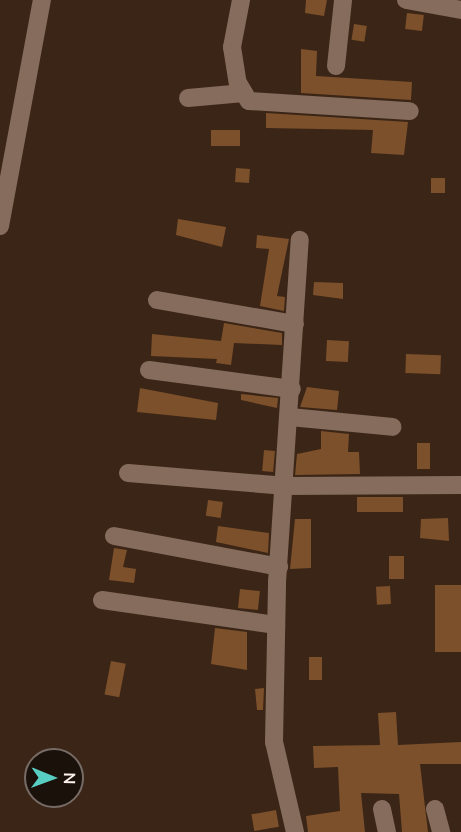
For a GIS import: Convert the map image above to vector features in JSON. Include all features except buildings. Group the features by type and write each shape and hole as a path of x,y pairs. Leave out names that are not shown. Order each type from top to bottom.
{"street":[{"path":"0,226 42,0"},
{"path":"241,0 232,47 244,93 249,101 410,111"},
{"path":"336,66 344,0"},
{"path":"406,0 461,10"},
{"path":"188,98 244,93"},
{"path":"295,832 274,742 279,567 300,240"},
{"path":"157,300 295,324"},
{"path":"149,370 292,389"},
{"path":"290,417 393,426"},
{"path":"128,473 286,486 461,485"},
{"path":"114,536 279,567"},
{"path":"102,600 276,625"},
{"path":"382,809 387,832"},
{"path":"435,809 441,832"}]}
